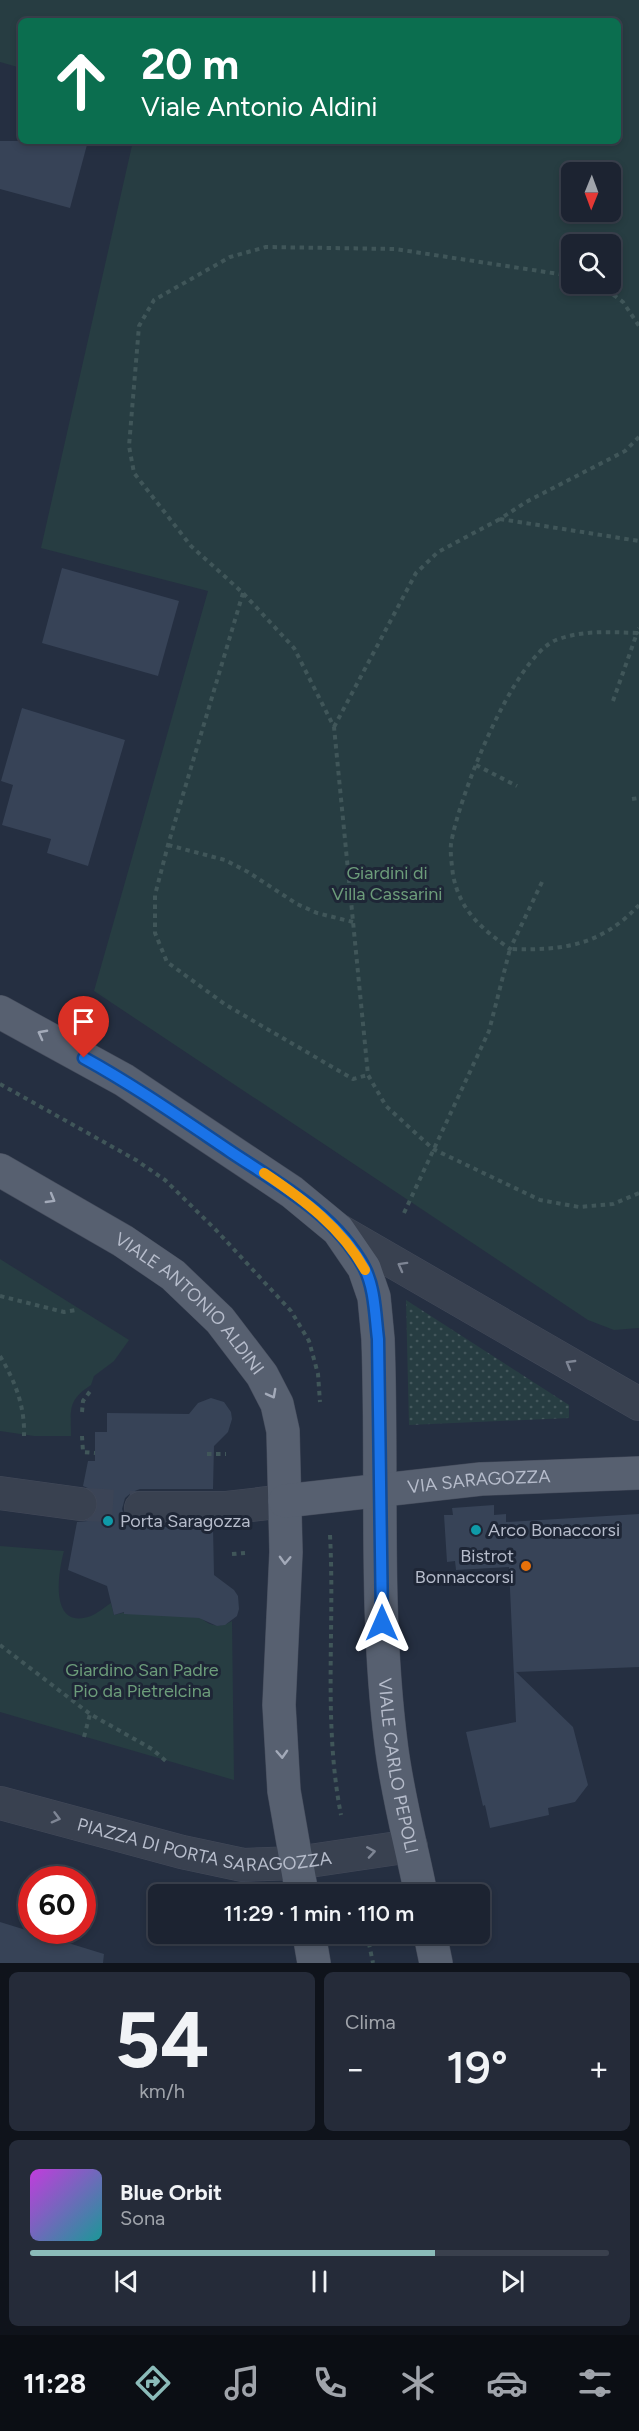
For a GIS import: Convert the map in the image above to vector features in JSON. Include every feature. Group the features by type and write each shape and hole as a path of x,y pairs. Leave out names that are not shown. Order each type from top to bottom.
{"main road":[{"path":"0,1012 124,1080 292,1192 338,1230 364,1268 374,1297 380,1383 381,1490"},
{"name":"VIALE ANTONIO ALDINI","path":"0,1170 123,1241 173,1275 220,1320 262,1375 277,1404 283,1431 285,1501"},
{"name":"VIA SARAGOZZA","path":"285,1501 481,1479 639,1473"},
{"name":"VIALE CARLO PEPOLI","path":"381,1490 382,1623 391,1744 419,1884"},
{"path":"285,1501 286,1552 279,1705 284,1791 299,1879"},
{"path":"311,1944 314,1963"},
{"path":"432,1944 436,1963"}],"street":[{"path":"338,1230 623,1386 639,1404"},
{"path":"0,1493 80,1503"},
{"name":"VIA SARAGOZZA","path":"141,1508 227,1508 285,1501"},
{"name":"PIAZZA DI PORTA SARAGOZZA","path":"0,1803 182,1852 299,1879 411,1846"}],"path":[{"path":"561,274 395,249 266,247 230,256 154,300 139,327 129,446 134,473 190,546 243,593 294,648 334,727 368,1075 386,1106 433,1149 540,1200 579,1207 613,1204 639,1193"},
{"path":"612,294 623,302 639,326"},
{"path":"334,727 416,573 438,552 500,519 526,502 625,451 639,437"},
{"path":"500,519 639,541"},
{"path":"243,593 155,895 155,933 167,962 226,1005 353,1079 368,1075"},
{"path":"613,701 638,631 593,631 554,641 527,666 504,700 457,815 450,846 454,877 464,906 483,930 510,949 560,949 592,940 624,921 639,905"},
{"path":"476,765 517,786"},
{"path":"632,799 639,798"},
{"path":"168,845 225,860 297,904 317,913 353,922"},
{"path":"404,1213 489,1031 510,949 542,882"},
{"path":"0,1084 126,1155 165,1180 216,1230 291,1311 309,1341 318,1374"},
{"path":"0,1296 64,1312 76,1310"},
{"path":"0,1356 15,1383 23,1415 24,1436"},
{"path":"82,1412 83,1401 91,1390"},
{"path":"82,1436 83,1452 95,1453"},
{"path":"207,1454 226,1454"},
{"path":"331,1552 330,1673 334,1752 342,1818"},
{"path":"0,1645 90,1714 152,1749 167,1762"},
{"path":"84,1737 90,1714"},
{"path":"369,1944 373,1963"}],"green space":[{"name":"Giardini di Villa Cassarini","path":"0,0 639,0 639,1328 614,1330 588,1320 94,991 208,591 41,548 132,144 621,144 621,18 18,18 18,67 0,62"},
{"path":"0,1259 129,1340 114,1361 94,1376 91,1385 74,1401 71,1412 71,1436 34,1436 0,1431"},
{"path":"406,1300 569,1405 569,1418 409,1425"},
{"name":"Giardino San Padre Pio da Pietrelcina","path":"0,1546 64,1551 59,1585 62,1608 68,1615 78,1618 91,1616 111,1603 114,1615 130,1611 201,1618 216,1626 232,1621 234,1780 0,1712"}],"building":[{"path":"0,141 18,141 18,144 87,144 70,208 0,189"},
{"path":"62,568 179,601 158,676 42,643"},
{"path":"22,708 125,740 88,866 47,853 51,839 2,825 13,785 1,781"},
{"name":"Porta Saragozza","path":"211,1398 224,1402 231,1412 232,1419 228,1432 214,1446 213,1489 140,1489 125,1498 122,1509 125,1518 140,1527 213,1527 214,1575 234,1590 238,1596 237,1616 225,1625 217,1626 199,1618 124,1614 124,1612 114,1615 107,1586 68,1570 77,1522 88,1521 94,1516 98,1507 97,1496 92,1490 83,1486 88,1461 95,1461 95,1432 107,1432 107,1413 189,1414 198,1403"},
{"path":"494,1505 494,1515 506,1514 506,1522 639,1514 639,1667 516,1672 573,1727 588,1785 575,1802 548,1808 549,1815 490,1828 466,1732 516,1722 509,1567 456,1570 455,1561 447,1562 444,1515 453,1515 452,1508"},
{"path":"0,1922 18,1928 18,1944 72,1944 104,1954 103,1963 0,1963"}],"tunnel":[{"path":"80,1504 141,1508"}],"slow traffic":[{"path":"264,1173 292,1192 338,1230 365,1270"}],"place":[{"name":"Porta Saragozza","path":"108,1521"},
{"name":"Arco Bonaccorsi","path":"476,1530"},
{"name":"Bistrot Bonnaccorsi","path":"526,1566"}],"route":[{"path":"84,1058 124,1080 292,1192 338,1230 364,1268 374,1297 378,1339 382,1623"}]}
